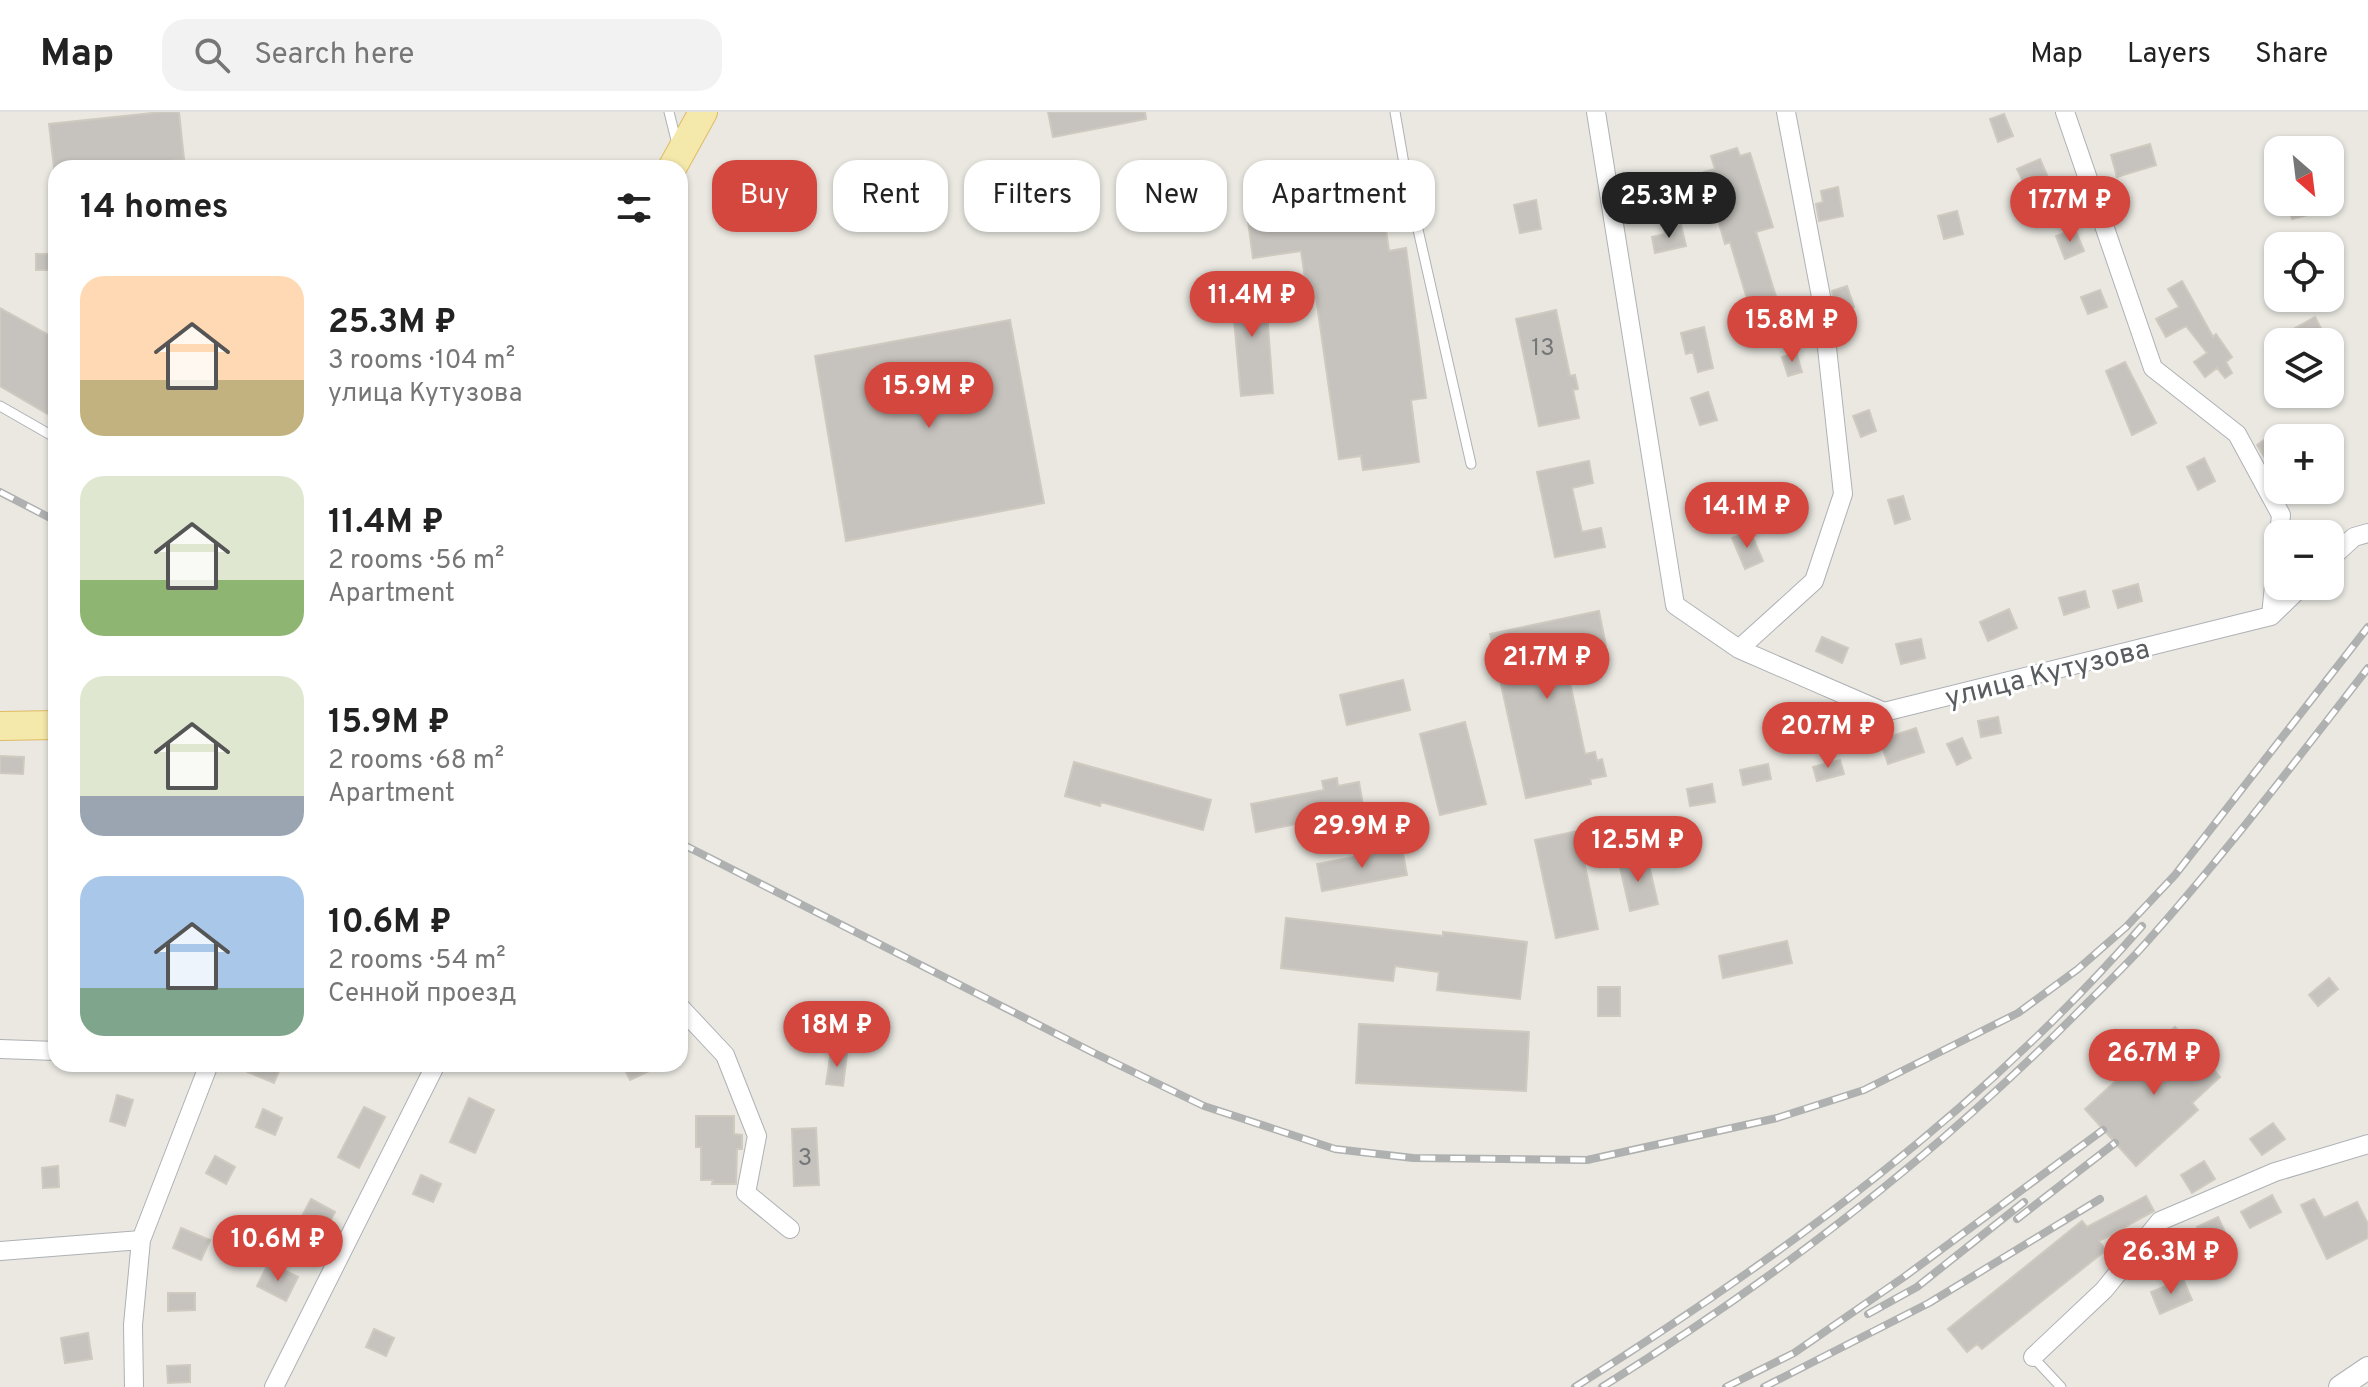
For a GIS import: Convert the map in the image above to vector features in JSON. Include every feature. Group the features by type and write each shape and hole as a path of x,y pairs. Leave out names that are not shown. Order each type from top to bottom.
{"main road":[{"path":"677,160 703,112"},
{"path":"0,726 48,725"}],"street":[{"name":"улица Кутузова","path":"1596,112 1675,605 1739,649 1884,712 2271,616"},
{"path":"1739,649 1814,581 1843,494 1822,302 1786,112"},
{"path":"2065,112 2153,368 2237,434 2281,515 2280,520"},
{"path":"2344,546 2354,537 2368,533"},
{"path":"2271,616 2273,600"},
{"path":"2271,616 2288,600"},
{"path":"688,1016 725,1055 757,1136 746,1193 790,1229"},
{"path":"0,1049 48,1051"},
{"path":"134,1387 133,1325 141,1240 206,1072"},
{"path":"274,1387 432,1072"},
{"path":"2033,1357 2104,1290 2160,1221 2275,1172 2368,1144"},
{"path":"0,1251 141,1240"},
{"path":"2340,1387 2368,1368"}],"lane":[{"path":"669,112 676,160"},
{"path":"1395,112 1407,181 1471,464"},
{"path":"0,406 48,433"},
{"path":"2033,1357 2061,1387"}],"building":[{"path":"179,112 184,159 53,160 49,124"},
{"path":"1048,112 1145,112 1146,119 1053,137"},
{"path":"2004,114 2013,136 1998,142 1990,119"},
{"path":"2150,144 2156,165 2117,177 2111,155"},
{"path":"1737,148 1740,156 1750,153 1773,227 1756,232 1778,303 1751,312 1730,242 1725,244 1704,172 1715,169 1711,156"},
{"path":"2040,159 2050,182 2028,192 2017,169"},
{"path":"1838,187 1843,216 1819,221 1816,204 1823,202 1821,191"},
{"path":"1536,200 1541,229 1520,233 1514,205"},
{"path":"1957,211 1963,234 1944,239 1938,216"},
{"path":"1681,225 1686,246 1655,253 1652,237 1665,234 1664,229"},
{"path":"2075,229 2084,251 2065,259 2056,236"},
{"path":"1249,232 1386,232 1389,251 1406,248 1426,398 1411,400 1419,462 1363,470 1361,456 1339,459 1315,290 1307,292 1301,251 1253,258"},
{"path":"36,254 48,254 48,270 36,270"},
{"path":"2182,281 2213,337 2216,334 2232,357 2226,362 2232,373 2225,378 2217,368 2205,377 2194,362 2207,353 2186,326 2166,337 2156,319 2179,307 2168,289"},
{"path":"1265,284 1273,393 1241,396 1231,287"},
{"path":"1847,286 1854,307 1836,312 1832,291"},
{"path":"2100,290 2107,307 2088,314 2081,297"},
{"path":"0,308 48,335 48,414 0,386"},
{"path":"1556,310 1570,376 1575,375 1578,389 1573,390 1579,418 1539,426 1516,319"},
{"path":"2315,317 2321,328 2295,328"},
{"path":"1010,320 1044,503 846,541 815,356"},
{"path":"1704,327 1713,368 1698,372 1693,352 1686,354 1681,333"},
{"path":"1796,352 1802,372 1788,376 1782,357"},
{"path":"2125,362 2156,423 2132,435 2106,371"},
{"path":"1708,392 1717,420 1700,425 1691,398"},
{"path":"1869,410 1876,431 1861,437 1853,416"},
{"path":"2264,440 2264,456 2257,445"},
{"path":"2204,458 2215,481 2198,490 2187,467"},
{"path":"1589,461 1593,483 1572,488 1582,532 1601,528 1605,547 1555,557 1537,472"},
{"path":"1903,496 1910,519 1895,524 1888,500"},
{"path":"1750,531 1763,561 1745,569 1732,538"},
{"path":"2138,584 2142,601 2118,608 2113,591"},
{"path":"2085,591 2089,607 2064,615 2059,598"},
{"path":"2009,609 2017,628 1988,641 1980,622"},
{"path":"1599,611 1606,646 1564,654 1585,754 1595,752 1597,761 1602,759 1606,776 1590,779 1591,784 1526,798 1490,634"},
{"path":"1822,637 1848,648 1842,663 1816,651"},
{"path":"1921,639 1925,658 1901,664 1896,644"},
{"path":"1403,680 1410,710 1347,725 1340,695"},
{"path":"1998,717 2001,733 1981,737 1978,721"},
{"path":"1465,722 1486,804 1440,815 1420,734"},
{"path":"1916,728 1924,752 1888,764 1880,740"},
{"path":"1962,738 1971,758 1957,765 1947,744"},
{"path":"0,756 24,757 23,774 0,773"},
{"path":"1840,760 1844,774 1817,781 1813,767"},
{"path":"1074,762 1211,800 1203,830 1101,802 1100,806 1065,796"},
{"path":"1768,764 1771,779 1743,785 1740,770"},
{"path":"1337,778 1338,786 1359,782 1364,811 1256,832 1251,804 1324,790 1322,781"},
{"path":"1712,784 1715,802 1690,806 1687,789"},
{"path":"1578,831 1598,929 1556,938 1535,840"},
{"path":"1402,848 1407,875 1322,891 1317,864"},
{"path":"1647,857 1658,904 1630,911 1619,863"},
{"path":"1286,918 1527,942 1520,999 1437,990 1439,972 1395,966 1393,981 1281,968"},
{"path":"1787,941 1792,963 1723,978 1719,956"},
{"path":"2329,978 2338,989 2318,1006 2309,995"},
{"path":"1598,987 1620,987 1620,1016 1598,1016"},
{"path":"1359,1024 1529,1032 1526,1091 1356,1083"},
{"path":"2175,1027 2220,1077 2192,1103 2198,1110 2136,1166 2085,1109"},
{"path":"831,1051 847,1054 843,1086 826,1084"},
{"path":"248,1072 279,1072 274,1083"},
{"path":"626,1072 647,1072 630,1080"},
{"path":"117,1095 133,1100 125,1126 110,1121"},
{"path":"469,1098 494,1110 475,1153 450,1142"},
{"path":"364,1107 385,1117 359,1168 338,1157"},
{"path":"263,1109 282,1118 275,1135 256,1127"},
{"path":"696,1116 734,1116 734,1134 742,1135 742,1149 737,1149 736,1184 712,1184 713,1180 701,1180 701,1147 696,1147"},
{"path":"2273,1123 2285,1139 2262,1155 2250,1139"},
{"path":"816,1128 819,1185 794,1186 792,1129"},
{"path":"215,1156 235,1167 226,1184 206,1173"},
{"path":"2204,1161 2215,1179 2192,1193 2181,1175"},
{"path":"58,1166 59,1187 43,1188 42,1168"},
{"path":"421,1175 441,1184 433,1202 413,1194"},
{"path":"2272,1195 2281,1212 2250,1228 2241,1212"},
{"path":"2146,1196 2154,1211 2099,1241 2106,1250 1982,1349 1977,1344 1967,1352 1948,1329 2082,1221 2087,1227"},
{"path":"311,1199 335,1212 326,1229 302,1216"},
{"path":"2314,1199 2324,1218 2357,1202 2368,1224 2368,1238 2327,1259 2301,1205"},
{"path":"2218,1217 2225,1232 2204,1242 2197,1227"},
{"path":"181,1228 210,1240 201,1260 173,1248"},
{"path":"267,1266 298,1277 286,1301 257,1286"},
{"path":"2183,1279 2192,1300 2160,1314 2151,1292"},
{"path":"168,1293 195,1293 195,1310 168,1311"},
{"path":"374,1329 394,1338 386,1356 366,1347"},
{"path":"88,1333 92,1359 65,1363 61,1338"},
{"path":"190,1365 190,1382 168,1383 167,1366"}],"railway":[{"path":"0,492 48,517"},
{"path":"688,847 1204,1106 1335,1149 1413,1158 1587,1160 1777,1118 1864,1090 2018,1013 2078,969 2126,927 2175,875 2368,627"},
{"path":"1602,1387 1730,1303 1853,1212 1912,1165 2026,1063 2144,946 2262,804 2368,668"},
{"path":"1575,1387 1728,1286 1876,1177 2015,1058 2080,994 2142,926"},
{"path":"1726,1387 1794,1353 1904,1277 2103,1130"},
{"path":"2017,1219 2115,1143"},
{"path":"1764,1387 1929,1303 2100,1199"},
{"path":"1868,1314 1917,1287 2024,1202"}]}
